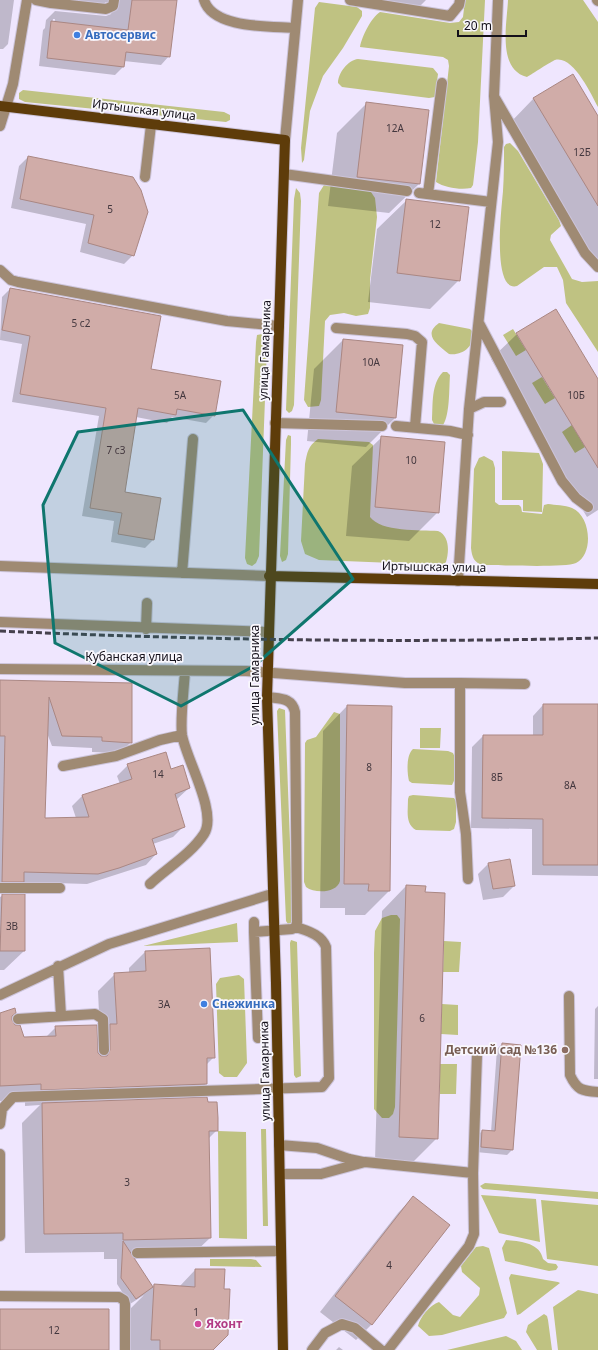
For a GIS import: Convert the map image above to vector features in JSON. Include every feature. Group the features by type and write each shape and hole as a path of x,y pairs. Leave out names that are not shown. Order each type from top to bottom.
{"main road":[{"name":"Иртышская улица","path":"3,106 286,140"},
{"name":"улица Гамарника","path":"283,1350 279,1089 275,930 272,894 267,672 269,576 286,140"},
{"name":"Иртышская улица","path":"269,576 598,584"}],"street":[{"path":"0,126 3,106 13,84 27,0"},
{"path":"36,0 106,9 112,6 114,0"},
{"path":"204,0 206,6 216,16 228,22 294,28"},
{"name":"улица Гамарника","path":"286,140 294,28 298,0"},
{"path":"350,0 450,16 457,9 460,0"},
{"path":"458,581 469,409 498,142 494,96 498,0"},
{"path":"442,83 423,193 491,202"},
{"path":"494,96 585,253 598,268"},
{"path":"145,177 151,124"},
{"path":"284,174 407,191"},
{"path":"0,270 11,280 18,282 227,321 279,326"},
{"path":"479,323 562,481 576,498 588,507"},
{"path":"336,328 407,334 420,338 422,342 421,363 415,427"},
{"path":"469,409 484,402 501,402"},
{"path":"275,423 382,426"},
{"path":"396,426 450,431 468,436"},
{"path":"182,573 193,439"},
{"path":"0,566 269,576"},
{"path":"146,629 147,603"},
{"path":"0,622 146,629 268,632"},
{"name":"Кубанская улица","path":"0,670 267,672 405,683 525,684"},
{"path":"150,884 189,851 204,834 208,825 209,818 199,783 182,735 185,671"},
{"path":"460,683 460,792 466,834 468,879"},
{"path":"267,697 289,700 293,704 295,712 296,927"},
{"path":"63,766 116,756 160,740 182,735"},
{"path":"0,888 60,888"},
{"path":"0,995 58,966 108,944 272,894"},
{"path":"0,1124 2,1109 13,1097 322,1087 329,1078 326,947 319,936 296,927 275,930 254,927 258,1038"},
{"path":"58,966 61,1016"},
{"path":"569,996 570,1075 576,1086 587,1092 598,1092"},
{"path":"18,1019 95,1014 103,1019 104,1050"},
{"path":"388,1350 469,1246 474,1234 477,1055"},
{"path":"280,1146 317,1148 349,1159 365,1162 474,1173"},
{"path":"0,1154 0,1236"},
{"path":"280,1174 321,1174 365,1162"},
{"path":"137,1253 281,1251"},
{"path":"0,1296 119,1298 124,1300 125,1350"},
{"path":"312,1350 325,1333 342,1324 355,1328 381,1350"}],"highlighted area":[{"path":"243,410 353,579 254,666 181,706 55,643 43,505 78,432"}],"green space":[{"path":"465,0 485,0 478,142 473,185 471,188 463,189 448,187 436,182 449,66 448,60 443,57 360,47 367,28 373,18 380,12 450,23 459,22 463,17"},
{"path":"508,0 583,0 598,22 598,107 575,69 562,60 555,60 527,77 518,72 511,65 506,44"},
{"path":"319,2 357,7 362,11 362,16 343,48 323,76 310,111 304,160 302,163 301,148 315,8"},
{"path":"358,59 433,68 438,74 435,97 429,98 342,87 338,83 338,79 342,71 347,64"},
{"path":"23,90 224,112 230,115 230,120 226,122 25,102 19,99 19,93"},
{"path":"510,143 518,151 559,220 561,226 551,235 550,240 572,279 582,282 598,281 598,352 566,303 563,280 557,267 544,267 517,286 509,285 504,276 501,263 500,229 504,180 504,147 506,144"},
{"path":"328,183 364,188 371,192 375,198 377,217 370,280 370,308 368,314 356,316 344,313 330,315 325,321 321,400 319,406 308,407 304,400 319,193 324,185"},
{"path":"296,188 300,193 301,201 294,405 292,411 289,413 286,410 294,199"},
{"path":"439,323 470,329 474,333 474,338 470,346 463,352 449,354 434,340 432,336 434,327"},
{"path":"513,329 526,350 516,356 503,335"},
{"path":"262,334 266,338 267,347 259,556 256,563 252,566 247,564 245,558 256,342 257,335"},
{"path":"443,372 447,372 450,375 448,408 443,425 434,424 432,420 436,382"},
{"path":"542,377 555,398 545,404 532,383"},
{"path":"572,425 585,447 575,453 562,432"},
{"path":"288,435 291,436 291,444 288,554 286,560 282,562 280,556 286,440"},
{"path":"318,439 369,442 373,445 370,517 375,522 392,528 438,531 442,533 447,540 448,545 446,562 443,565 319,560 305,554 301,541 305,464 308,450"},
{"path":"502,451 539,453 543,464 542,512 523,511 523,500 502,500"},
{"path":"484,456 493,461 495,468 495,502 499,505 519,505 522,512 542,514 544,505 548,504 569,507 578,512 583,519 588,535 586,552 582,558 576,563 570,565 546,566 483,565 476,561 473,557 471,548 474,469 479,458"},
{"path":"279,708 285,710 293,922 288,924 286,921 277,711"},
{"path":"334,712 340,714 340,881 335,888 330,890 315,891 306,887 304,882 305,743 307,740 316,737"},
{"path":"420,728 441,728 440,748 420,748"},
{"path":"413,749 448,751 453,753 456,769 454,782 452,785 412,783 409,781 408,760"},
{"path":"409,796 454,798 456,801 456,822 454,829 450,831 416,830 412,827 409,821 408,799"},
{"path":"397,915 400,919 395,1107 393,1114 389,1118 382,1118 374,1109 374,953 375,931 382,918"},
{"path":"237,923 238,942 143,946"},
{"path":"291,940 297,942 301,1076 296,1078 294,1075"},
{"path":"444,941 461,942 459,972 443,972"},
{"path":"239,975 244,979 247,1063 237,1077 224,1077 219,1073 216,984 220,978"},
{"path":"442,1004 458,1005 458,1035 441,1034"},
{"path":"440,1064 457,1064 456,1094 440,1094"},
{"path":"261,1129 266,1129 268,1226 263,1226"},
{"path":"218,1131 246,1132 247,1239 219,1238"},
{"path":"485,1183 598,1192 598,1199 483,1189 480,1186"},
{"path":"481,1195 536,1199 540,1242 499,1233"},
{"path":"541,1200 598,1205 598,1266 547,1259"},
{"path":"506,1240 524,1242 534,1246 538,1249 543,1259 548,1263 556,1264 558,1267 556,1270 549,1271 505,1261 502,1248"},
{"path":"483,1246 489,1248 507,1313 504,1318 442,1335 429,1336 418,1326 423,1315 432,1306 439,1302 453,1315 460,1317 479,1295 480,1288 462,1272 461,1266 476,1247"},
{"path":"210,1259 251,1259 256,1260 262,1267 210,1266"},
{"path":"511,1274 560,1283 517,1315 509,1278"},
{"path":"578,1290 598,1294 598,1350 558,1350 553,1307"},
{"path":"544,1314 547,1316 548,1320 552,1350 537,1350 526,1332 528,1325"},
{"path":"506,1336 516,1341 522,1350 447,1350"}],"building":[{"path":"132,0 177,0 170,57 126,52 124,67 47,58 51,21 128,30"},
{"path":"573,74 598,116 598,206 533,98"},
{"path":"366,102 429,110 420,184 357,177"},
{"path":"28,156 133,177 141,190 148,212 134,256 88,243 94,215 20,199"},
{"path":"406,199 469,207 460,281 397,273"},
{"path":"10,288 161,316 151,369 221,381 215,416 177,409 176,415 138,408 125,492 161,498 154,540 118,534 122,513 90,508 106,408 20,394 30,336 2,330"},
{"path":"556,309 598,379 598,468 516,333"},
{"path":"343,339 403,345 396,418 336,412"},
{"path":"381,436 445,442 439,513 375,507"},
{"path":"0,680 132,683 132,743 102,741 102,737 62,736 49,697 45,818 89,817 82,795 132,779 127,764 166,752 171,769 183,765 190,788 175,794 185,827 152,839 157,854 119,868 98,874 24,872 24,882 2,882 5,736 0,736"},
{"path":"543,704 598,704 598,865 543,865 543,819 482,818 483,735 543,735"},
{"path":"347,705 392,706 390,891 368,891 369,884 344,884"},
{"path":"510,859 515,886 493,889 488,863"},
{"path":"406,885 426,886 425,892 445,893 438,1139 399,1137"},
{"path":"2,894 25,894 25,951 0,951"},
{"path":"210,948 215,1058 207,1058 207,1084 41,1090 41,1084 0,1086 0,1013 15,1008 16,1013 12,1016 12,1020 15,1025 20,1025 24,1037 56,1036 55,1026 97,1025 98,1053 101,1056 107,1056 110,1050 110,1024 117,1024 114,973 146,971 145,951"},
{"path":"502,1043 521,1045 513,1150 481,1147 482,1130 495,1131"},
{"path":"207,1097 208,1102 217,1102 218,1118 218,1131 209,1131 211,1238 123,1240 123,1233 44,1234 42,1103"},
{"path":"413,1196 450,1225 372,1325 335,1296"},
{"path":"123,1241 153,1287 136,1299 121,1278"},
{"path":"195,1269 225,1269 224,1289 230,1289 228,1335 213,1350 160,1350 160,1340 151,1340 154,1284 195,1287"},
{"path":"0,1309 109,1309 109,1350 0,1350"}],"railway":[{"path":"0,631 149,637 299,640 523,640 598,638"}],"place":[{"name":"Автосервис","path":"77,35"},
{"name":"Снежинка","path":"204,1004"},
{"name":"Детский сад №136","path":"565,1050"},
{"name":"Яхонт","path":"198,1324"}]}
